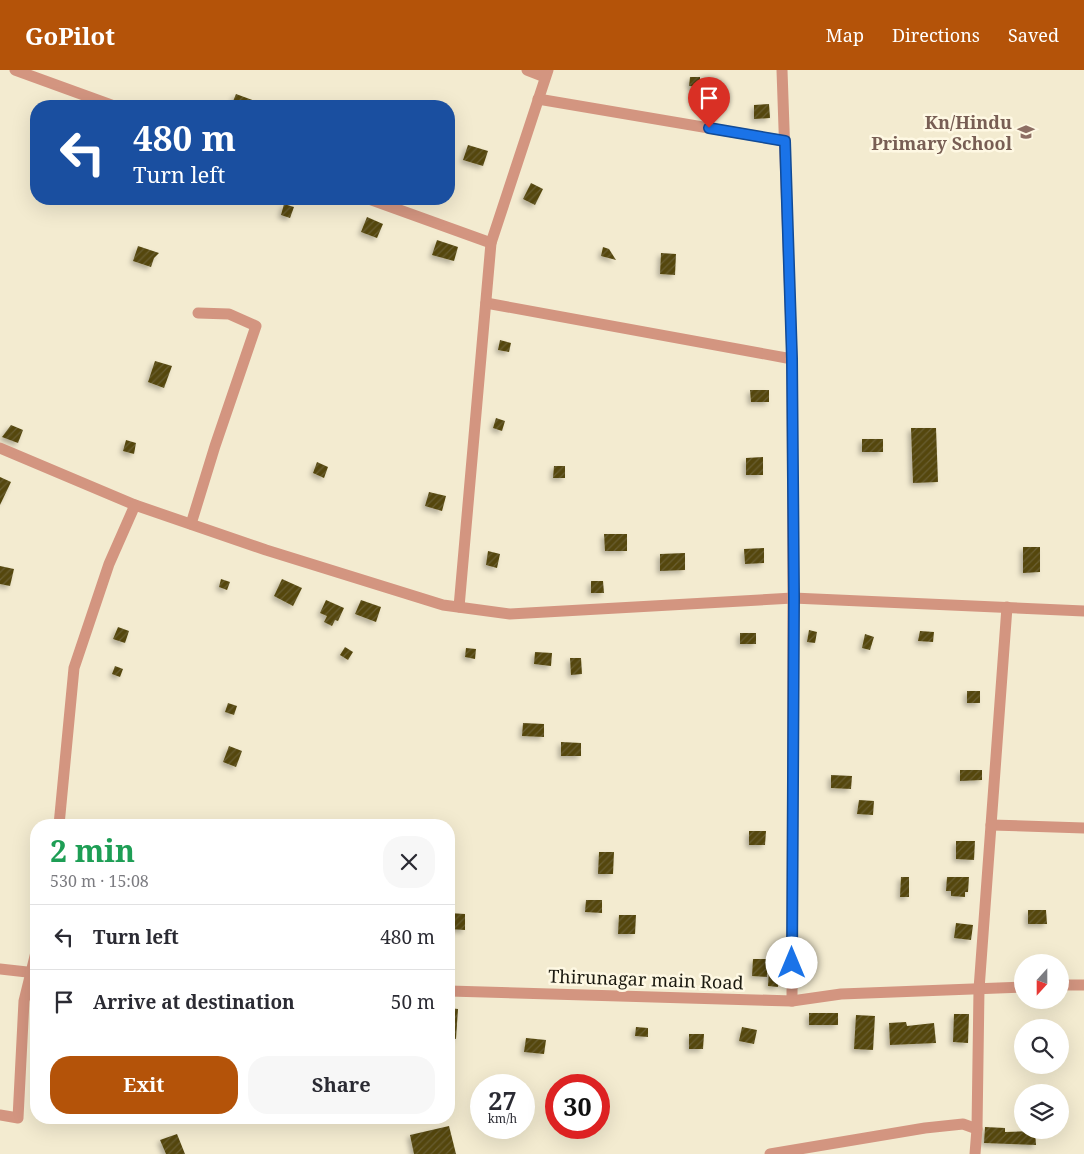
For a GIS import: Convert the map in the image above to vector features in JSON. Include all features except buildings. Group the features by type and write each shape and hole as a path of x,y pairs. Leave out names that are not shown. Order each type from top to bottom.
{"street":[{"path":"16,70 98,100"},
{"path":"459,607 491,243 547,73 527,70"},
{"path":"782,70 792,359 794,598 792,1001"},
{"path":"538,99 785,141"},
{"path":"386,205 491,243"},
{"path":"486,303 792,359"},
{"path":"191,524 215,446 256,326 229,314 198,313"},
{"path":"0,448 135,505 266,550 434,602 459,607 510,614 794,598 1084,611"},
{"path":"60,819 74,668 110,564 135,505"},
{"path":"975,1154 977,1129 978,988 1007,608"},
{"path":"991,825 1084,828"},
{"path":"0,969 30,973"},
{"path":"0,1115 18,1118 24,1001 30,984"},
{"path":"1069,986 1084,985"},
{"name":"Thirunagar main Road","path":"455,991 792,1001 841,994 1014,987"},
{"path":"770,1154 925,1128 963,1124 977,1129"}],"place":[{"name":"Kn/Hindu Primary School","path":"1026,132"}],"route":[{"path":"709,128 785,141 792,359 794,598 792,963"}]}
